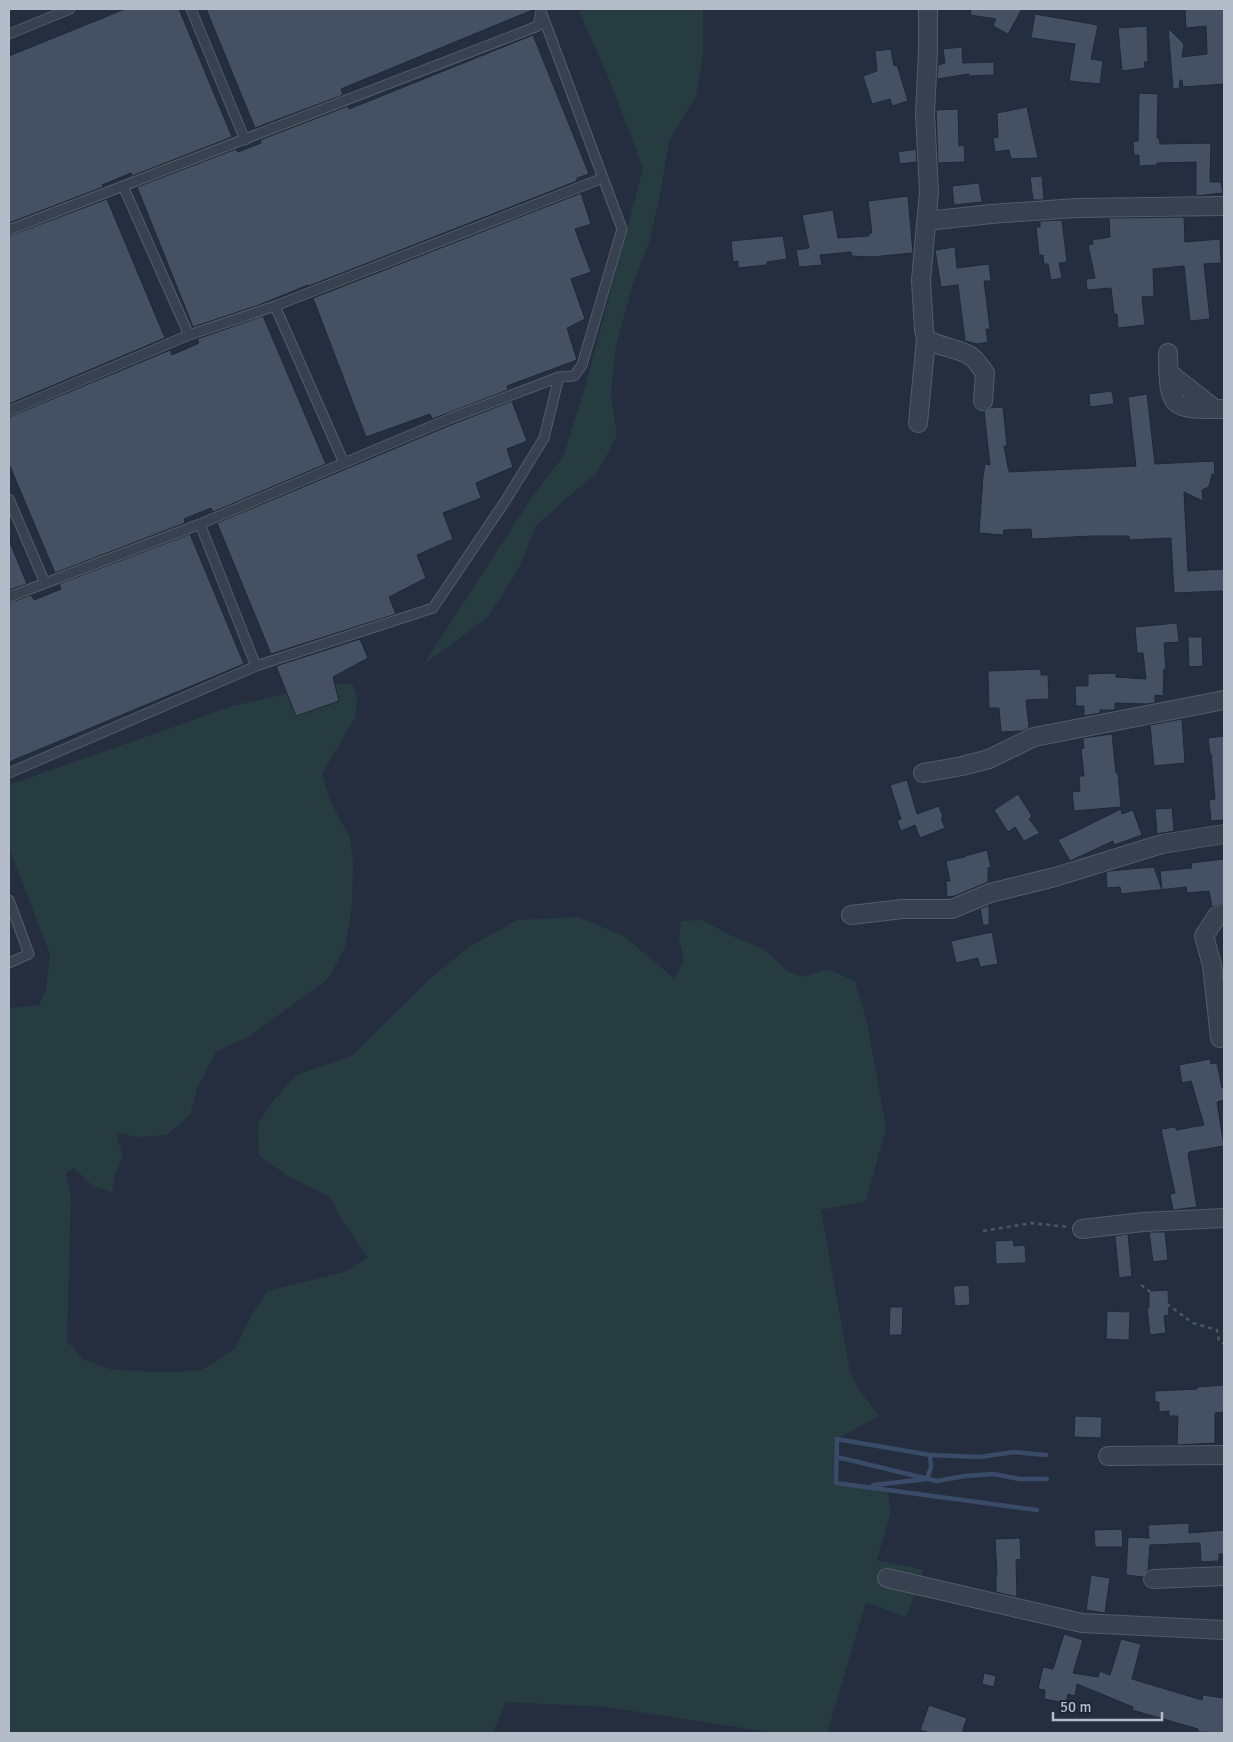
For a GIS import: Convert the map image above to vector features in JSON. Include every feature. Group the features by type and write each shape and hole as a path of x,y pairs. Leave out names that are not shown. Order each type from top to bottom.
{"street":[{"path":"918,423 926,339 921,280 929,192 925,114 928,9"},
{"path":"927,221 1076,208 1224,206"},
{"path":"926,339 934,344 972,357 986,373 983,401"},
{"path":"1168,354 1170,394 1174,402 1182,408 1220,409"},
{"path":"923,773 989,759 1034,737 1224,700"},
{"path":"851,915 902,908 952,909 990,893 1055,877 1162,844 1224,834"},
{"path":"1221,1027 1212,964 1204,936 1216,916 1224,914"},
{"path":"1082,1228 1144,1222 1224,1218"},
{"path":"1108,1456 1224,1455"},
{"path":"1153,1579 1224,1576"},
{"path":"886,1578 1082,1622 1224,1630"}],"lane":[{"path":"9,34 70,9"},
{"path":"191,9 245,140"},
{"path":"9,230 538,26 541,10"},
{"path":"9,597 200,524 451,418 559,377 574,376 582,365 622,229 541,10"},
{"path":"9,411 189,335 275,306 603,178"},
{"path":"123,186 189,335"},
{"path":"275,306 344,463"},
{"path":"9,773 256,666 433,608 506,500 544,438 559,377"},
{"path":"9,499 45,583"},
{"path":"200,524 256,666"},
{"path":"9,900 29,954 9,963"}],"path":[{"path":"983,1231 1032,1223 1082,1228"},
{"path":"1142,1285 1193,1324 1217,1330 1219,1341 1224,1344"}],"green space":[{"path":"578,9 703,9 703,54 696,96 669,142 649,243 633,284 616,345 611,394 617,436 597,473 536,526 518,570 488,617 423,665 534,494 563,457 587,381 643,168 610,81"},
{"path":"352,683 357,697 355,718 322,774 330,801 350,837 353,863 352,905 345,948 328,979 248,1037 216,1052 197,1089 190,1115 167,1135 137,1137 116,1132 123,1157 115,1175 112,1192 94,1187 74,1168 66,1173 71,1197 67,1341 83,1359 110,1369 156,1372 200,1371 235,1349 251,1316 267,1291 345,1272 368,1257 341,1219 330,1197 291,1178 259,1156 258,1123 275,1099 296,1075 352,1056 434,975 469,947 517,920 578,917 624,936 675,979 684,960 679,939 681,921 702,920 732,936 764,949 787,971 802,977 827,969 855,981 867,1022 886,1128 866,1201 821,1210 850,1372 859,1390 879,1416 837,1439 836,1483 887,1489 891,1511 877,1560 924,1570 906,1617 866,1602 827,1733 776,1733 606,1707 506,1702 493,1733 9,1733 9,1008 39,1005 46,990 50,954 9,848 9,785 233,706 303,689"}],"building":[{"path":"125,9 179,9 232,137 132,176 131,173 102,185 103,187 9,223 9,56"},
{"path":"206,9 535,9 341,89 343,95 255,128"},
{"path":"971,9 1022,9 1008,34 993,26 996,19 970,15"},
{"path":"1185,9 1224,9 1224,84 1183,87 1182,80 1180,80 1179,89 1173,89 1168,28 1184,44 1182,57 1207,54 1206,26 1186,28"},
{"path":"1035,14 1098,25 1091,59 1103,61 1100,84 1069,81 1075,44 1031,38"},
{"path":"1147,26 1148,62 1144,62 1145,68 1122,71 1118,28"},
{"path":"533,35 589,174 577,178 577,181 309,286 193,327 137,187 236,149 238,152 261,143 260,140 348,106 349,109"},
{"path":"962,47 963,63 994,62 994,75 969,76 969,74 937,79 938,65 945,63 943,49"},
{"path":"891,49 894,66 897,65 908,101 892,106 890,99 872,104 863,76 877,71 875,51"},
{"path":"1139,93 1158,94 1157,138 1159,138 1160,144 1211,143 1210,182 1221,182 1223,193 1196,196 1196,162 1157,163 1157,165 1139,166 1139,155 1134,155 1133,142 1138,141"},
{"path":"1027,107 1038,158 1011,159 1009,150 995,152 993,138 998,137 997,113"},
{"path":"958,109 959,146 964,145 965,162 938,163 936,110"},
{"path":"916,149 917,162 900,164 898,152"},
{"path":"1042,176 1044,200 1033,200 1030,177"},
{"path":"979,183 982,202 954,205 952,186"},
{"path":"581,193 591,224 575,229 591,272 571,279 585,319 567,328 577,360 507,386 508,390 432,419 430,414 366,437 313,298"},
{"path":"908,196 913,253 871,257 852,256 851,252 820,255 822,265 799,267 796,250 809,248 802,215 833,210 838,238 869,236 869,233 872,233 868,201"},
{"path":"107,199 165,338 9,404 9,236"},
{"path":"1184,217 1185,242 1220,239 1221,263 1204,264 1210,319 1190,321 1184,266 1153,269 1154,296 1142,297 1145,325 1118,328 1117,314 1114,314 1111,288 1087,290 1086,279 1095,278 1088,245 1093,244 1092,240 1110,237 1109,218"},
{"path":"1062,220 1067,262 1059,263 1062,278 1051,280 1048,264 1044,264 1043,255 1039,255 1036,227 1040,227 1040,221"},
{"path":"783,236 787,259 767,262 767,265 738,268 738,261 733,262 731,241"},
{"path":"955,247 957,268 989,264 991,281 984,281 990,329 986,329 988,342 977,344 965,341 958,285 941,287 935,250"},
{"path":"263,316 326,464 213,512 211,508 184,519 185,523 55,573 9,464 9,417 170,350 172,355 199,343 197,339"},
{"path":"1112,391 1114,404 1090,407 1089,394"},
{"path":"1147,394 1155,464 1214,461 1215,474 1212,474 1209,487 1202,490 1203,501 1184,492 1188,571 1224,569 1224,591 1174,593 1171,538 1129,540 1129,536 1092,536 1032,539 1031,529 1004,530 1003,535 979,533 983,476 985,464 990,465 984,411 990,408 1003,407 1007,446 1004,446 1009,472 1136,466 1128,397"},
{"path":"512,401 527,441 507,449 513,467 476,483 481,498 443,513 453,539 417,555 426,578 389,597 396,614 271,654 217,523"},
{"path":"190,534 244,664 9,762 9,603 31,595 34,600 61,589 59,584"},
{"path":"9,540 27,584 9,590"},
{"path":"1177,623 1179,642 1164,643 1166,669 1164,669 1163,696 1155,695 1155,703 1115,703 1115,710 1100,710 1100,713 1084,716 1084,706 1076,706 1075,686 1088,686 1088,674 1116,673 1116,677 1146,679 1143,653 1137,653 1135,627"},
{"path":"1188,637 1202,637 1203,666 1189,667"},
{"path":"360,639 368,658 333,677 339,701 296,716 276,666"},
{"path":"1041,669 1041,675 1048,675 1049,699 1026,700 1029,728 1023,731 1001,732 999,708 989,708 988,671"},
{"path":"1182,719 1185,763 1154,766 1150,725"},
{"path":"1112,734 1121,807 1074,811 1072,792 1080,791 1079,776 1084,776 1081,749 1084,748 1083,738"},
{"path":"1224,736 1224,820 1211,821 1209,800 1215,799 1208,738"},
{"path":"907,780 917,814 939,806 945,828 920,838 915,825 901,831 897,821 901,819 890,785"},
{"path":"1018,794 1032,816 1029,819 1040,833 1024,841 1015,827 1008,832 994,810"},
{"path":"1172,808 1174,831 1157,834 1155,809"},
{"path":"1121,809 1122,814 1133,810 1142,835 1114,845 1113,841 1070,861 1058,840"},
{"path":"987,850 991,867 988,868 988,882 955,896 947,897 946,881 950,881 946,861"},
{"path":"1224,859 1224,904 1212,907 1209,891 1187,893 1186,887 1162,890 1160,871 1192,868 1191,863"},
{"path":"1154,867 1162,890 1121,894 1120,887 1107,888 1106,872"},
{"path":"989,905 989,925 983,925 980,909"},
{"path":"992,932 998,964 980,967 978,958 956,963 951,941"},
{"path":"1210,1059 1211,1064 1217,1063 1222,1088 1224,1087 1224,1100 1217,1102 1224,1146 1189,1152 1197,1207 1173,1210 1170,1194 1175,1193 1161,1129 1176,1127 1176,1130 1204,1125 1191,1081 1182,1083 1179,1065"},
{"path":"1149,1232 1165,1232 1168,1260 1153,1262"},
{"path":"1128,1234 1132,1276 1119,1278 1115,1236"},
{"path":"1013,1240 1014,1246 1025,1245 1026,1263 996,1264 995,1241"},
{"path":"969,1285 970,1305 955,1306 953,1286"},
{"path":"1168,1290 1169,1315 1164,1316 1166,1333 1150,1335 1147,1308 1149,1308 1149,1291"},
{"path":"890,1307 903,1307 902,1335 889,1335"},
{"path":"1107,1311 1130,1312 1129,1340 1106,1339"},
{"path":"1224,1385 1224,1412 1215,1413 1215,1443 1177,1445 1178,1416 1169,1416 1169,1411 1159,1412 1159,1402 1155,1402 1155,1391 1197,1389 1197,1387"},
{"path":"1075,1416 1102,1417 1101,1438 1074,1437"},
{"path":"1189,1523 1189,1533 1224,1530 1224,1554 1219,1554 1219,1561 1201,1562 1200,1543 1150,1545 1148,1570 1143,1577 1126,1575 1128,1537 1149,1538 1148,1525"},
{"path":"1122,1529 1123,1547 1095,1547 1094,1530"},
{"path":"1020,1538 1021,1559 1016,1560 1017,1597 996,1592 995,1539"},
{"path":"1091,1575 1110,1578 1105,1613 1086,1610"},
{"path":"1064,1634 1083,1640 1073,1673 1098,1677 1100,1671 1110,1675 1121,1639 1141,1644 1132,1679 1202,1700 1203,1695 1224,1698 1224,1733 1198,1732 1198,1729 1132,1710 1133,1707 1077,1684 1075,1696 1068,1694 1066,1703 1044,1699 1045,1690 1038,1689 1043,1667 1053,1669"},
{"path":"984,1673 996,1676 994,1687 982,1684"},
{"path":"929,1705 967,1718 962,1733 930,1733 920,1730"}],"waterway":[{"path":"1037,1510 836,1483 837,1439 930,1455 980,1457 1014,1452 1046,1455"},
{"path":"873,1485 927,1479 931,1467 930,1455"},
{"path":"837,1457 937,1481 993,1474 1020,1479 1047,1479"}]}
